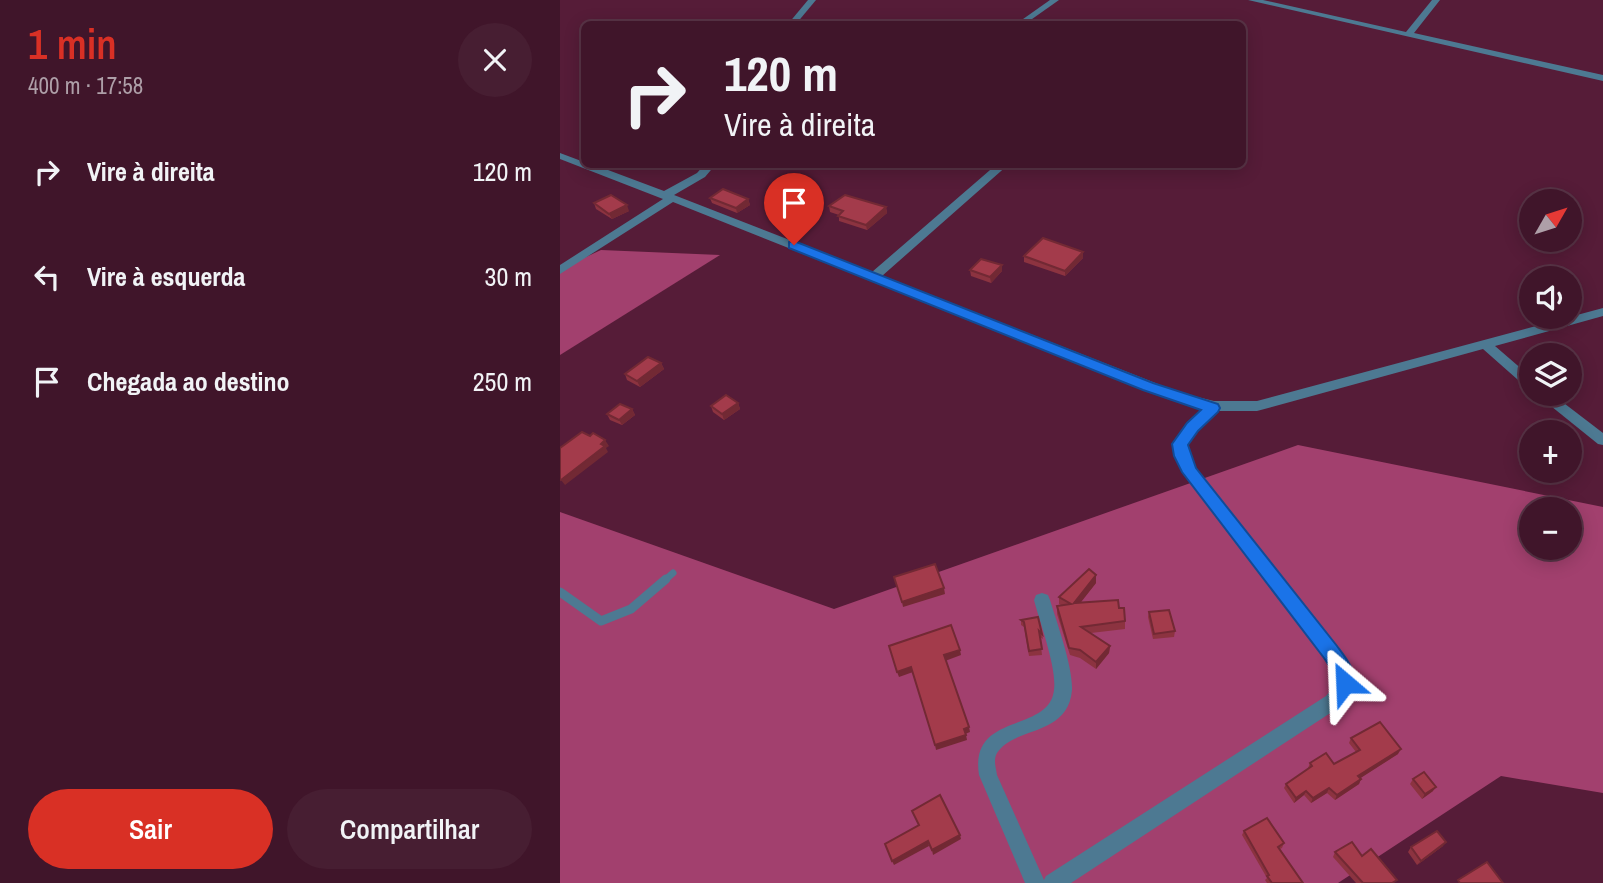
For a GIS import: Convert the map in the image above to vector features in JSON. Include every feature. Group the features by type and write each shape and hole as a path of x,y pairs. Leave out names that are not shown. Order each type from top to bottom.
{"street":[{"path":"794,21 812,0"},
{"path":"1024,21 1055,0"},
{"path":"1252,0 1603,78"},
{"path":"1408,35 1436,0"},
{"path":"560,156 581,164"},
{"path":"592,168 1148,386 1213,408 1257,406 1603,312"},
{"path":"560,270 701,175 707,168"},
{"path":"873,277 999,168"},
{"path":"1485,344 1519,374"},
{"path":"1559,406 1603,440"},
{"path":"1053,883 1332,702 1345,683 1343,671 1330,652 1190,472 1182,456 1180,444 1192,427 1213,408"},
{"path":"1035,883 988,775 986,758 993,743 1048,717 1059,704 1063,690 1042,600"}],"lane":[{"path":"560,592 601,621 627,614 673,573"}],"shaded area":[{"path":"601,250 720,255 560,355 560,269"},
{"path":"1298,445 1554,497 1519,497 1519,560 1582,560 1582,503 1603,507 1603,793 1501,776 1338,883 560,883 560,512 834,609"}],"building":[{"path":"723,189 748,199 736,208 710,198"},
{"path":"611,195 627,205 609,214 594,203"},
{"path":"845,195 886,207 866,225 838,216 843,211 829,206"},
{"path":"1043,238 1083,252 1065,271 1024,256"},
{"path":"981,259 1002,265 990,277 970,270"},
{"path":"648,357 661,363 637,381 625,374"},
{"path":"726,395 738,403 722,414 711,406"},
{"path":"620,404 632,409 619,420 607,414"},
{"path":"582,432 590,436 593,433 605,440 601,444 605,446 561,480 560,448"},
{"path":"935,564 944,588 902,602 894,577"},
{"path":"1089,569 1096,575 1074,603 1118,600 1119,608 1124,608 1125,621 1081,627 1110,646 1096,662 1080,650 1069,648 1057,606 1071,604 1059,597"},
{"path":"1169,610 1175,631 1154,634 1149,612"},
{"path":"1038,617 1042,649 1029,651 1024,622 1021,620"},
{"path":"951,625 960,650 944,655 969,727 964,729 966,735 935,745 911,667 897,672 889,646"},
{"path":"1380,722 1401,749 1358,776 1361,779 1337,795 1329,788 1313,798 1306,791 1296,798 1286,784 1326,753 1334,764 1360,750 1351,738"},
{"path":"1424,772 1436,787 1425,794 1413,779"},
{"path":"940,795 960,835 932,850 928,841 892,861 885,844 919,825 912,811"},
{"path":"1267,818 1284,843 1278,847 1303,883 1272,883 1267,876 1269,875 1244,831"},
{"path":"1437,831 1446,842 1421,861 1411,847"},
{"path":"1352,842 1362,856 1371,849 1397,880 1392,883 1363,883 1335,852"},
{"path":"1487,862 1503,883 1460,883 1458,880"}],"route":[{"path":"794,245 1148,386 1213,408 1192,427 1180,444 1182,456 1190,472 1330,652 1343,671 1345,683"}]}
